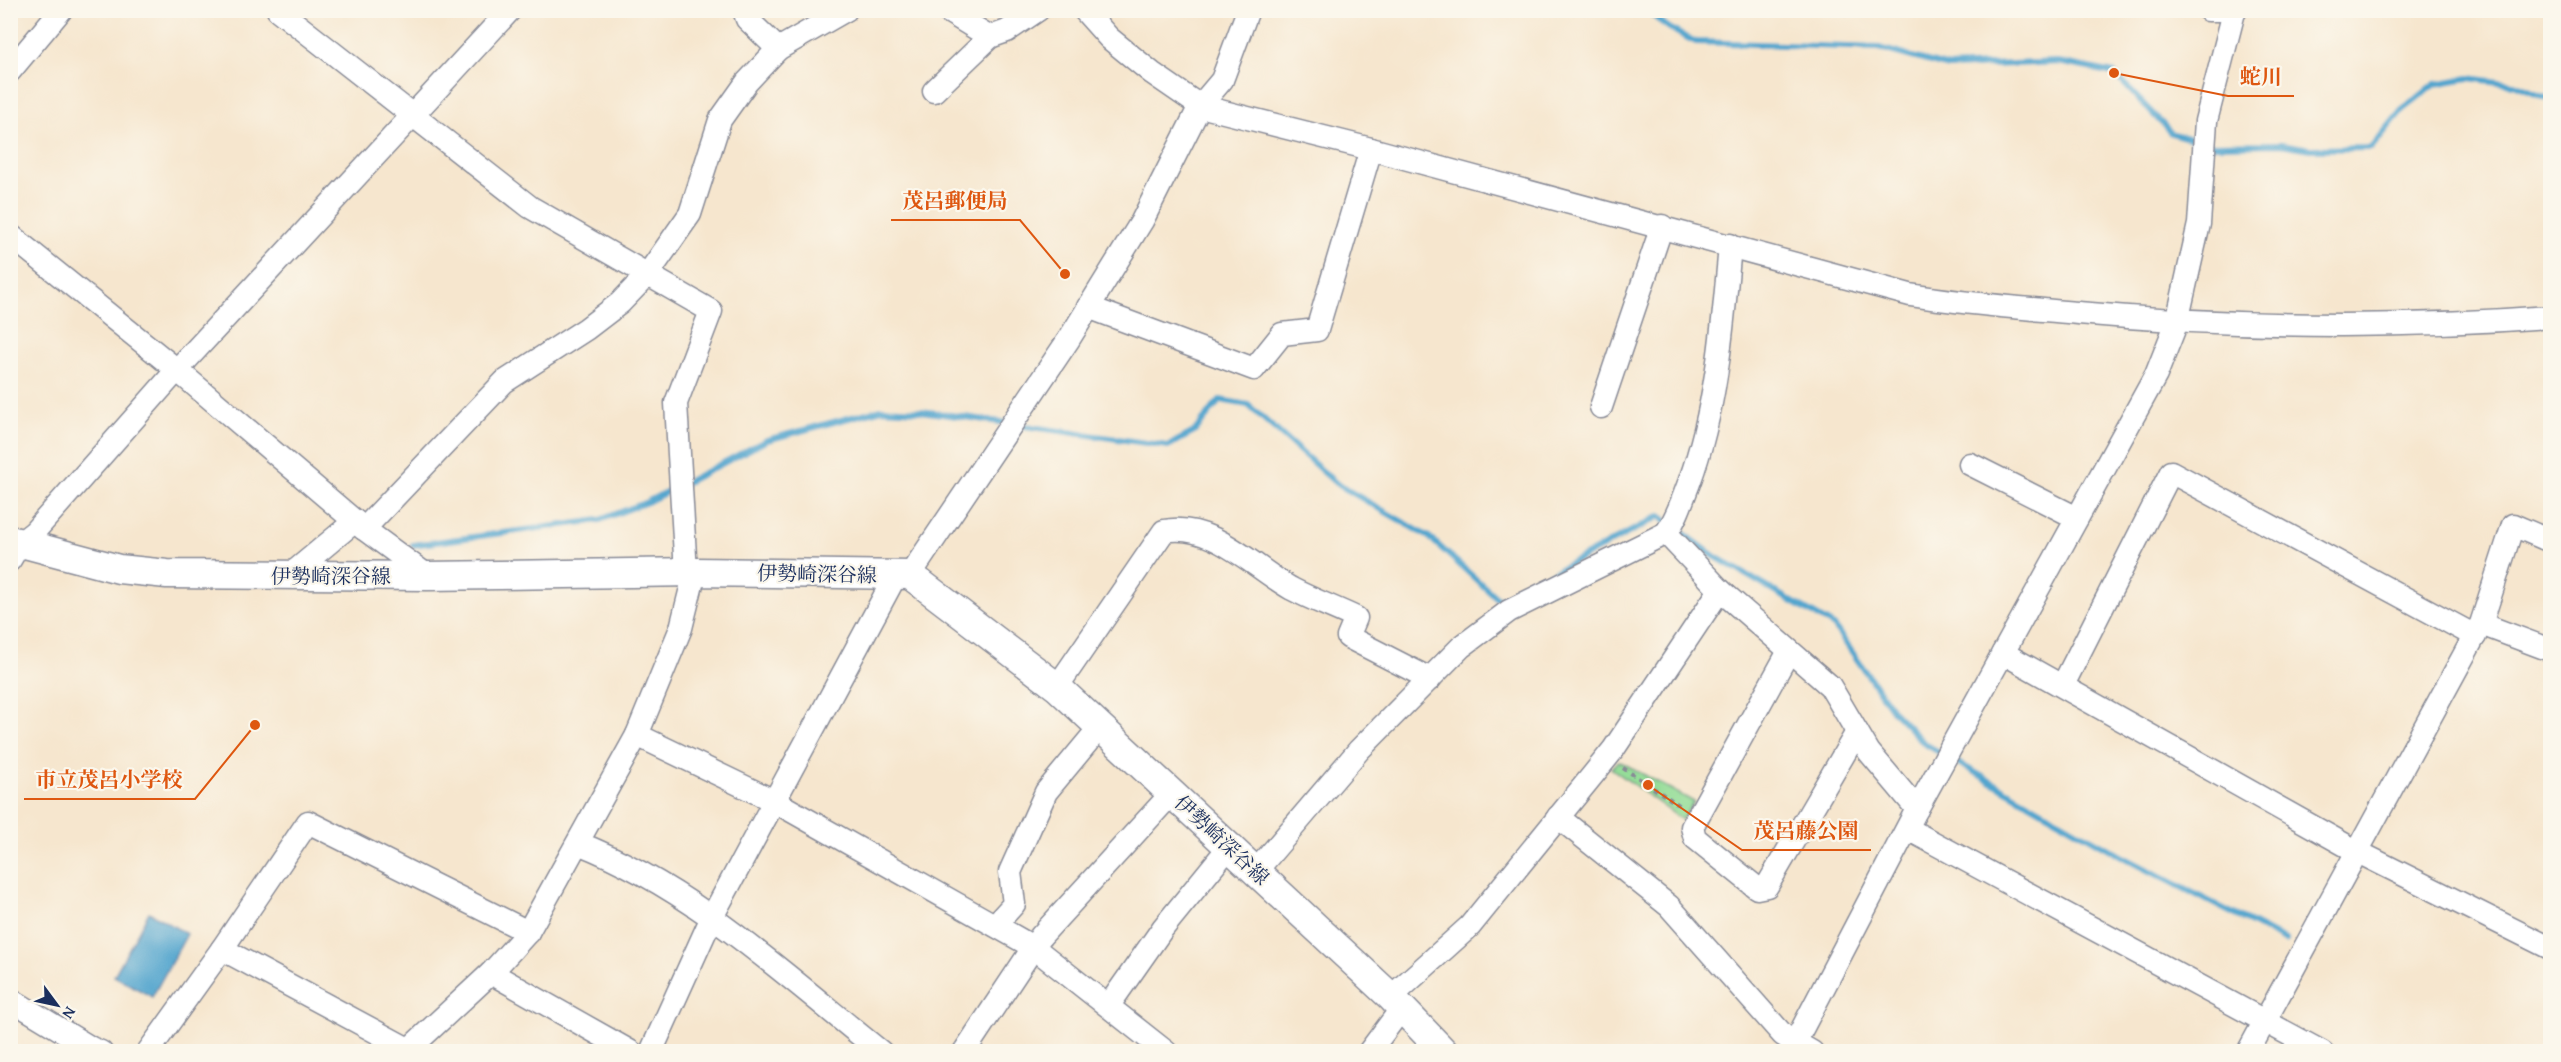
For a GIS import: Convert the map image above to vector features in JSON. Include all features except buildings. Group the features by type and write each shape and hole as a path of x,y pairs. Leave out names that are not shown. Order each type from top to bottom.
{"main road":[{"name":"伊勢崎深谷線","path":"14,548 128,570 167,574 428,576 690,572 903,575 1057,687 1397,1003 1444,1052"}],"street":[{"path":"10,71 61,10"},
{"path":"222,949 407,1050 491,974 528,932 637,735 681,628 690,572 676,403 711,311 530,207 278,10"},
{"path":"14,548 34,532 177,370 510,10"},
{"path":"289,576 360,525 504,382 586,329 620,303 648,274 690,214 720,120 747,82 778,49 846,10"},
{"path":"946,10 990,37"},
{"path":"934,91 990,37 1007,31 1038,10"},
{"path":"1084,10 1109,38 1152,73 1200,106 1662,226 1910,295 2177,322 2288,325 2482,322 2550,317"},
{"path":"651,1052 712,917 774,801 903,575 1088,307 1142,221 1200,106 1222,80 1248,10"},
{"path":"1558,817 1669,906 1783,1035 1799,1048 1913,819 2156,375 2177,322 2199,224 2206,121 2235,11 2208,10"},
{"path":"742,13 778,49"},
{"path":"1088,307 1254,369 1282,334 1317,330 1371,149"},
{"path":"1601,407 1662,226"},
{"path":"10,235 177,370 360,525 428,576"},
{"path":"1256,871 1359,750 1461,647 1509,611 1666,533 1675,521 1701,449 1720,357 1730,245"},
{"path":"1970,464 2077,519"},
{"path":"2063,685 2171,472 2478,630 2550,650"},
{"path":"2248,1052 2478,630 2513,525 2550,541"},
{"path":"1057,687 1164,531 1175,529 1210,536 1292,588 1356,618 1348,637 1430,679"},
{"path":"1666,533 1720,590 1830,686 1869,752 1913,819 2322,1052"},
{"path":"1369,1052 1397,1003 1470,926 1606,758 1720,590"},
{"path":"1789,651 1692,827 1695,838 1757,888 1767,886 1857,732"},
{"path":"2003,653 2356,851 2550,948"},
{"path":"994,925 1014,904 1010,872 1046,792 1100,727"},
{"path":"637,735 774,801 1034,947 1166,1052"},
{"path":"964,1052 1041,936 1172,793"},
{"path":"148,1052 222,949 308,822 528,932"},
{"path":"578,843 597,850 712,917 881,1052"},
{"path":"1109,1005 1163,928 1229,847"},
{"path":"491,974 632,1052"},
{"path":"10,999 101,1052"}],"path":[{"path":"1606,758 1697,818"}],"green space":[{"path":"1619,761 1694,802 1682,820 1611,768"}],"water":[{"path":"149,912 187,934 152,997 114,976"}],"waterway":[{"path":"1647,10 1670,29 1696,42 1879,48 1949,67 2058,62 2114,73 2171,133 2201,142"},
{"path":"2210,145 2281,144 2310,149 2371,148 2402,110 2435,84 2468,78 2514,84 2550,99"},
{"path":"1017,425 1168,446 1194,432 1220,400 1248,405 1337,484 1429,537 1500,601 1660,516 1714,556 1834,626 1893,711 1925,744 2125,858 2286,941"},
{"path":"685,483 767,440 882,409 921,411 1007,423"},
{"path":"413,545 600,520 647,502 676,487"}],"place":[{"name":"蛇川","path":"2114,73"},
{"name":"茂呂郵便局","path":"1065,274"},
{"name":"市立茂呂小学校","path":"255,725"},
{"name":"茂呂藤公園","path":"1648,785"}]}
